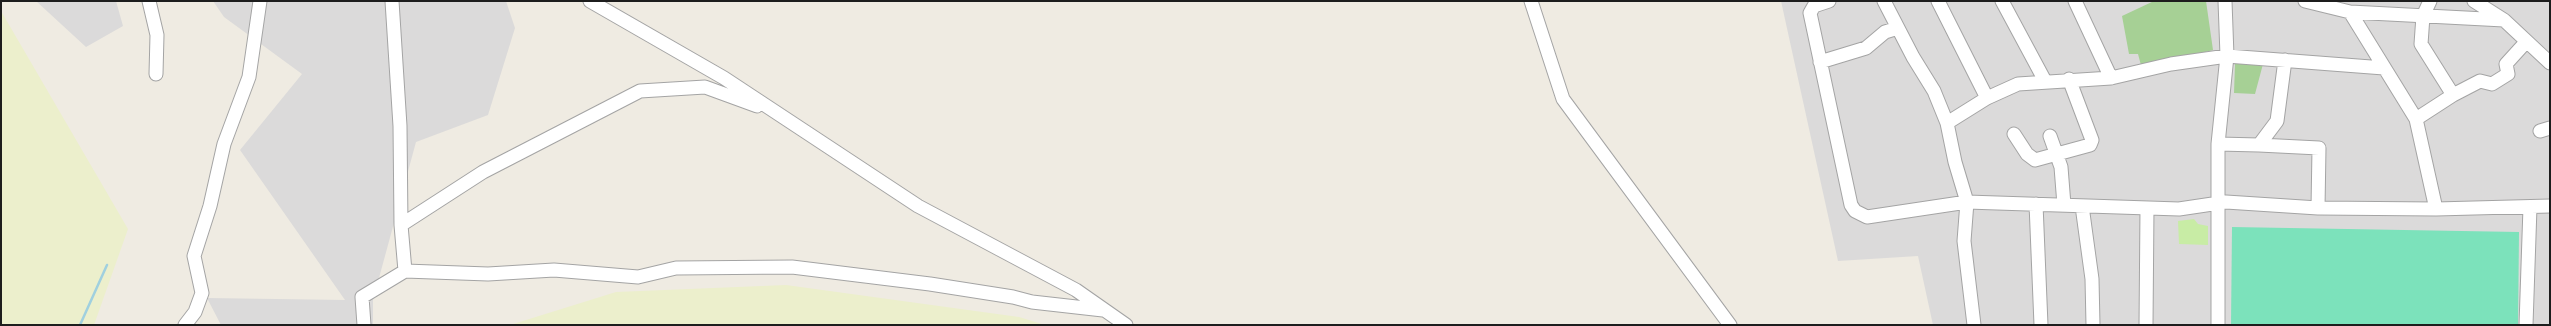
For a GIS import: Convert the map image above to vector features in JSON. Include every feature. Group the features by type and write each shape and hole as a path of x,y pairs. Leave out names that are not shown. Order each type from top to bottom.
{"street":[{"path":"149,1 157,35 156,74"},
{"path":"185,325 195,312 202,293 194,256 210,206 224,144 249,77 260,1"},
{"path":"392,1 400,126 401,225 405,271"},
{"path":"590,1 724,78 918,206 1076,290 1126,325"},
{"path":"1531,1 1563,99 1730,325"},
{"path":"1829,1 1814,6 1810,13 1850,198 1855,211 1867,218 1968,202 2188,209 2217,203 2318,208 2436,209 2550,206"},
{"path":"1884,1 1934,91 1947,123 1955,162 1968,202 1964,240 1974,325"},
{"path":"1938,1 1987,98"},
{"path":"2002,1 2045,81"},
{"path":"2075,1 2111,78"},
{"path":"2218,325 2218,144 2227,56 2225,1"},
{"path":"2305,1 2331,5 2350,12 2504,20"},
{"path":"2430,1 2423,16 2421,44 2453,95"},
{"path":"2474,1 2504,20 2550,63"},
{"path":"2350,12 2416,119 2436,209"},
{"path":"1820,62 1866,48 1885,32 1898,28"},
{"path":"2416,119 2453,95 2480,81 2492,84 2508,74 2506,64 2526,42"},
{"path":"1947,123 1987,98 2018,84 2069,79 2111,78 2171,64 2227,56 2384,68"},
{"path":"2259,145 2277,120 2285,60"},
{"path":"2014,134 2027,154 2033,159 2088,146 2092,140 2069,79"},
{"path":"401,225 483,172 640,91 705,87 778,114"},
{"path":"2050,136 2058,154 2064,205"},
{"path":"2218,144 2319,148 2318,208"},
{"path":"2036,204 2041,325"},
{"path":"2082,206 2092,279 2093,325"},
{"path":"2526,325 2530,206"},
{"path":"2146,325 2147,208"},
{"path":"364,325 362,297 405,271 488,274 554,270 638,277 676,268 792,267 930,284 1014,296 1032,302 1103,310"}],"shaded area":[{"path":"36,1 116,1 123,26 86,47"},
{"path":"213,1 506,1 515,28 488,115 416,142 373,300 373,325 221,325 207,298 345,300 240,150 302,74 224,17"},
{"path":"1781,1 2550,1 2550,325 1933,325 1918,256 1838,261"}],"green space":[{"path":"2154,1 2206,1 2213,50 2142,69 2138,54 2129,54 2122,16"},
{"path":"1,11 128,229 94,325 1,325"},
{"path":"2235,64 2263,64 2255,94 2234,93"},
{"path":"2194,219 2198,224 2208,226 2208,245 2179,244 2178,221"},
{"path":"2232,227 2519,232 2518,325 2231,325"},
{"path":"786,285 1019,317 1045,325 510,325 616,292"}],"waterway":[{"path":"80,325 107,265"}]}
